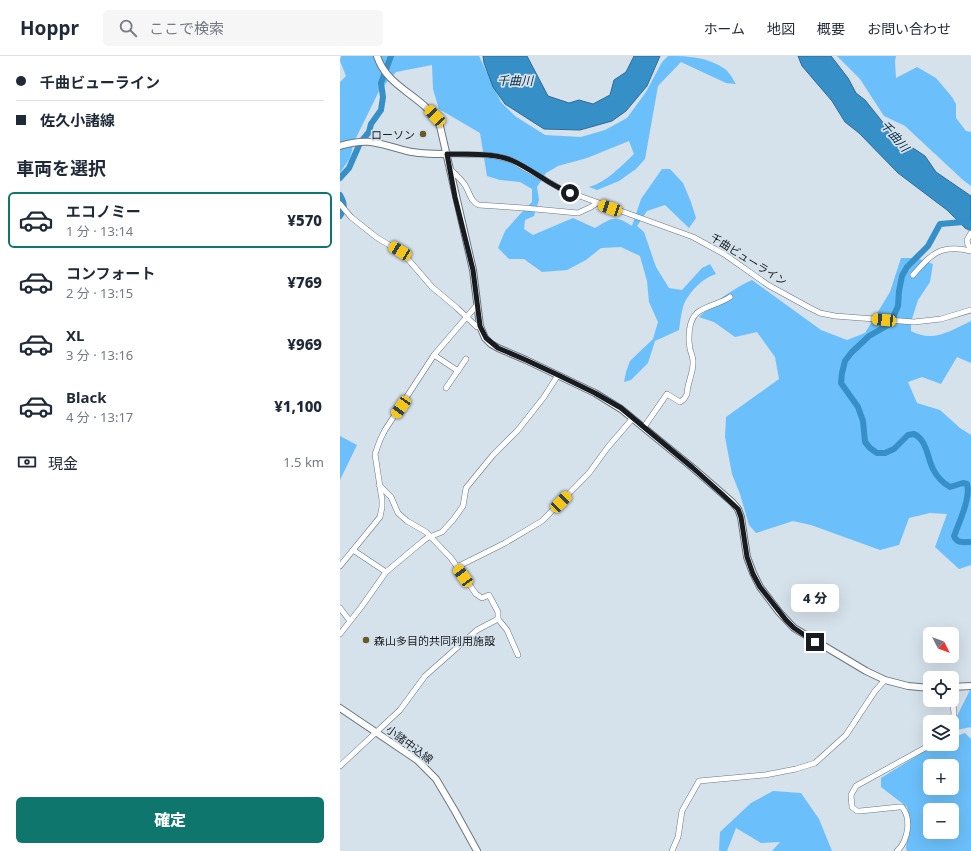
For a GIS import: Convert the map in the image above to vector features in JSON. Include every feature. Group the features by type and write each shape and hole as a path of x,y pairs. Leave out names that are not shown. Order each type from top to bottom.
{"main road":[{"path":"377,56 382,69 392,81 426,106 435,116 440,126 455,197 473,270 480,326 491,344 558,375 610,402 644,427 693,468 738,509 743,524 747,557 753,574 760,587 794,628 805,636 866,671 885,680 908,686 923,687"},
{"path":"340,146 358,141 367,141 382,143 407,151 447,154"},
{"path":"959,686 971,686"},
{"name":"小諸中込線","path":"340,708 377,731 417,760 436,779 477,851"}],"street":[{"name":"千曲ビューライン","path":"447,154 488,155 500,157 524,167 563,190 693,237 712,246 768,285 820,313 835,316 914,322 941,319 971,310"},
{"path":"450,168 466,186 474,203 479,205 578,213 587,210 597,203"},
{"path":"340,204 351,217 376,238 406,257 432,287 477,327 480,326"},
{"path":"971,233 967,240 971,248"},
{"path":"913,275 936,252 943,249 971,251"},
{"path":"644,427 667,394 680,402 687,394 693,361 689,333 693,317 702,309 722,302 730,297"},
{"path":"340,566 380,517 382,506 375,454 385,430 434,355 477,305"},
{"path":"434,355 458,371"},
{"path":"446,388 466,359"},
{"path":"340,634 386,572 423,541 442,532 453,520 463,506 466,488 493,455 518,430 558,375"},
{"path":"457,567 505,543 542,521 589,473 608,447 633,418"},
{"path":"379,485 391,497 398,513 407,521 422,528 451,558 476,594 482,598 489,595 498,612 498,619 507,630 518,655"},
{"path":"353,550 386,572"},
{"path":"340,608 350,621"},
{"path":"340,766 400,710 431,670 477,630 498,619"},
{"path":"672,851 678,837 682,811 699,781 765,775 796,769 815,763 846,735 875,691 885,680"},
{"path":"898,851 902,847 907,829 904,808 899,807 857,811 852,807 851,795 853,790 861,783 923,749"}],"shaded area":[{"path":"341,56 479,56 501,102 515,116 545,135 581,137 605,130 627,118 646,92 662,62 668,56 690,57 705,60 725,69 736,84 726,83 681,62 658,86 645,159 636,169 619,181 597,190 589,187 602,182 634,154 629,141 587,158 558,166 546,173 537,187 539,200 534,216 525,220 524,229 533,235 573,218 595,228 614,219 622,220 632,226 641,199 662,169 670,169 683,183 696,218 689,228 665,205 647,211 637,226 644,232 656,267 669,288 682,290 702,268 710,264 716,274 700,283 688,297 683,307 679,330 655,341 648,363 631,380 624,382 630,361 653,339 658,322 649,302 647,281 640,256 621,247 601,248 586,260 567,270 542,272 524,259 509,259 498,248 505,231 532,202 532,189 520,182 500,180 487,176 480,133 439,109 433,89 432,65 396,72 379,91 354,142 350,158 340,173 340,82 346,76 340,61"},
{"path":"837,56 896,56 896,78 917,67 936,78 956,104 956,118 966,131 971,132 971,186 905,126 884,116 860,79"},
{"path":"901,258 916,258 933,264 930,282 918,300 911,322 911,331 927,336 934,336 949,332 971,321 971,363 957,357 941,384 922,377 908,382 917,403 940,410 960,428 971,435 971,565 959,569 935,547 947,514 930,513 909,518 899,545 880,550 811,525 793,521 756,533 749,525 740,494 732,474 725,437 726,417 779,379 775,357 757,332 735,337 714,322 699,317 724,296 752,280 821,330 847,340 865,333 890,292"},
{"path":"340,436 357,445 340,480"},
{"path":"971,688 971,727 959,730 959,715 958,715"},
{"path":"965,733 971,739 971,851 907,851 906,848 910,822 907,807 881,787 881,778 925,751 959,751 959,735"},
{"path":"773,791 801,793 819,819 832,851 772,851 780,842 761,843 736,828 727,851 719,850 720,832 751,803"}],"water":[{"name":"千曲川","path":"483,56 527,56 548,96 569,103 579,100 593,104 610,95 614,80 626,72 634,56 660,56 647,86 626,111 612,121 580,130 544,129 505,104 493,87"},
{"name":"千曲川","path":"798,56 831,56 848,78 856,93 865,100 889,130 925,156 936,172 971,196 971,231 965,228 947,210 898,173 859,133 845,122 832,101 802,66"}],"waterway":[{"path":"340,178 349,168 360,143 369,132 371,124 381,110 383,97 381,83 391,56"},
{"path":"340,195 344,206 340,216"},
{"path":"971,224 963,222 940,224 928,246 907,267 902,276 898,306 890,324 869,336 851,353 845,361 841,383 858,407 863,421 865,442 870,448 877,453 885,453 894,449 908,435 914,434 922,440 933,469 936,475 943,482 950,487 963,483 967,484 968,489 966,503 954,536 955,539 959,541 971,542"}],"place":[{"name":"ローソン","path":"423,134"},
{"name":"森山多目的共同利用施設","path":"366,640"}],"route":[{"path":"570,193 554,186 511,160 488,155 447,154 455,197 473,270 480,326 482,331 491,344 498,348 595,393 621,408 732,502 738,509 741,517 747,557 753,574 760,587 786,620 794,628 815,642"}]}
